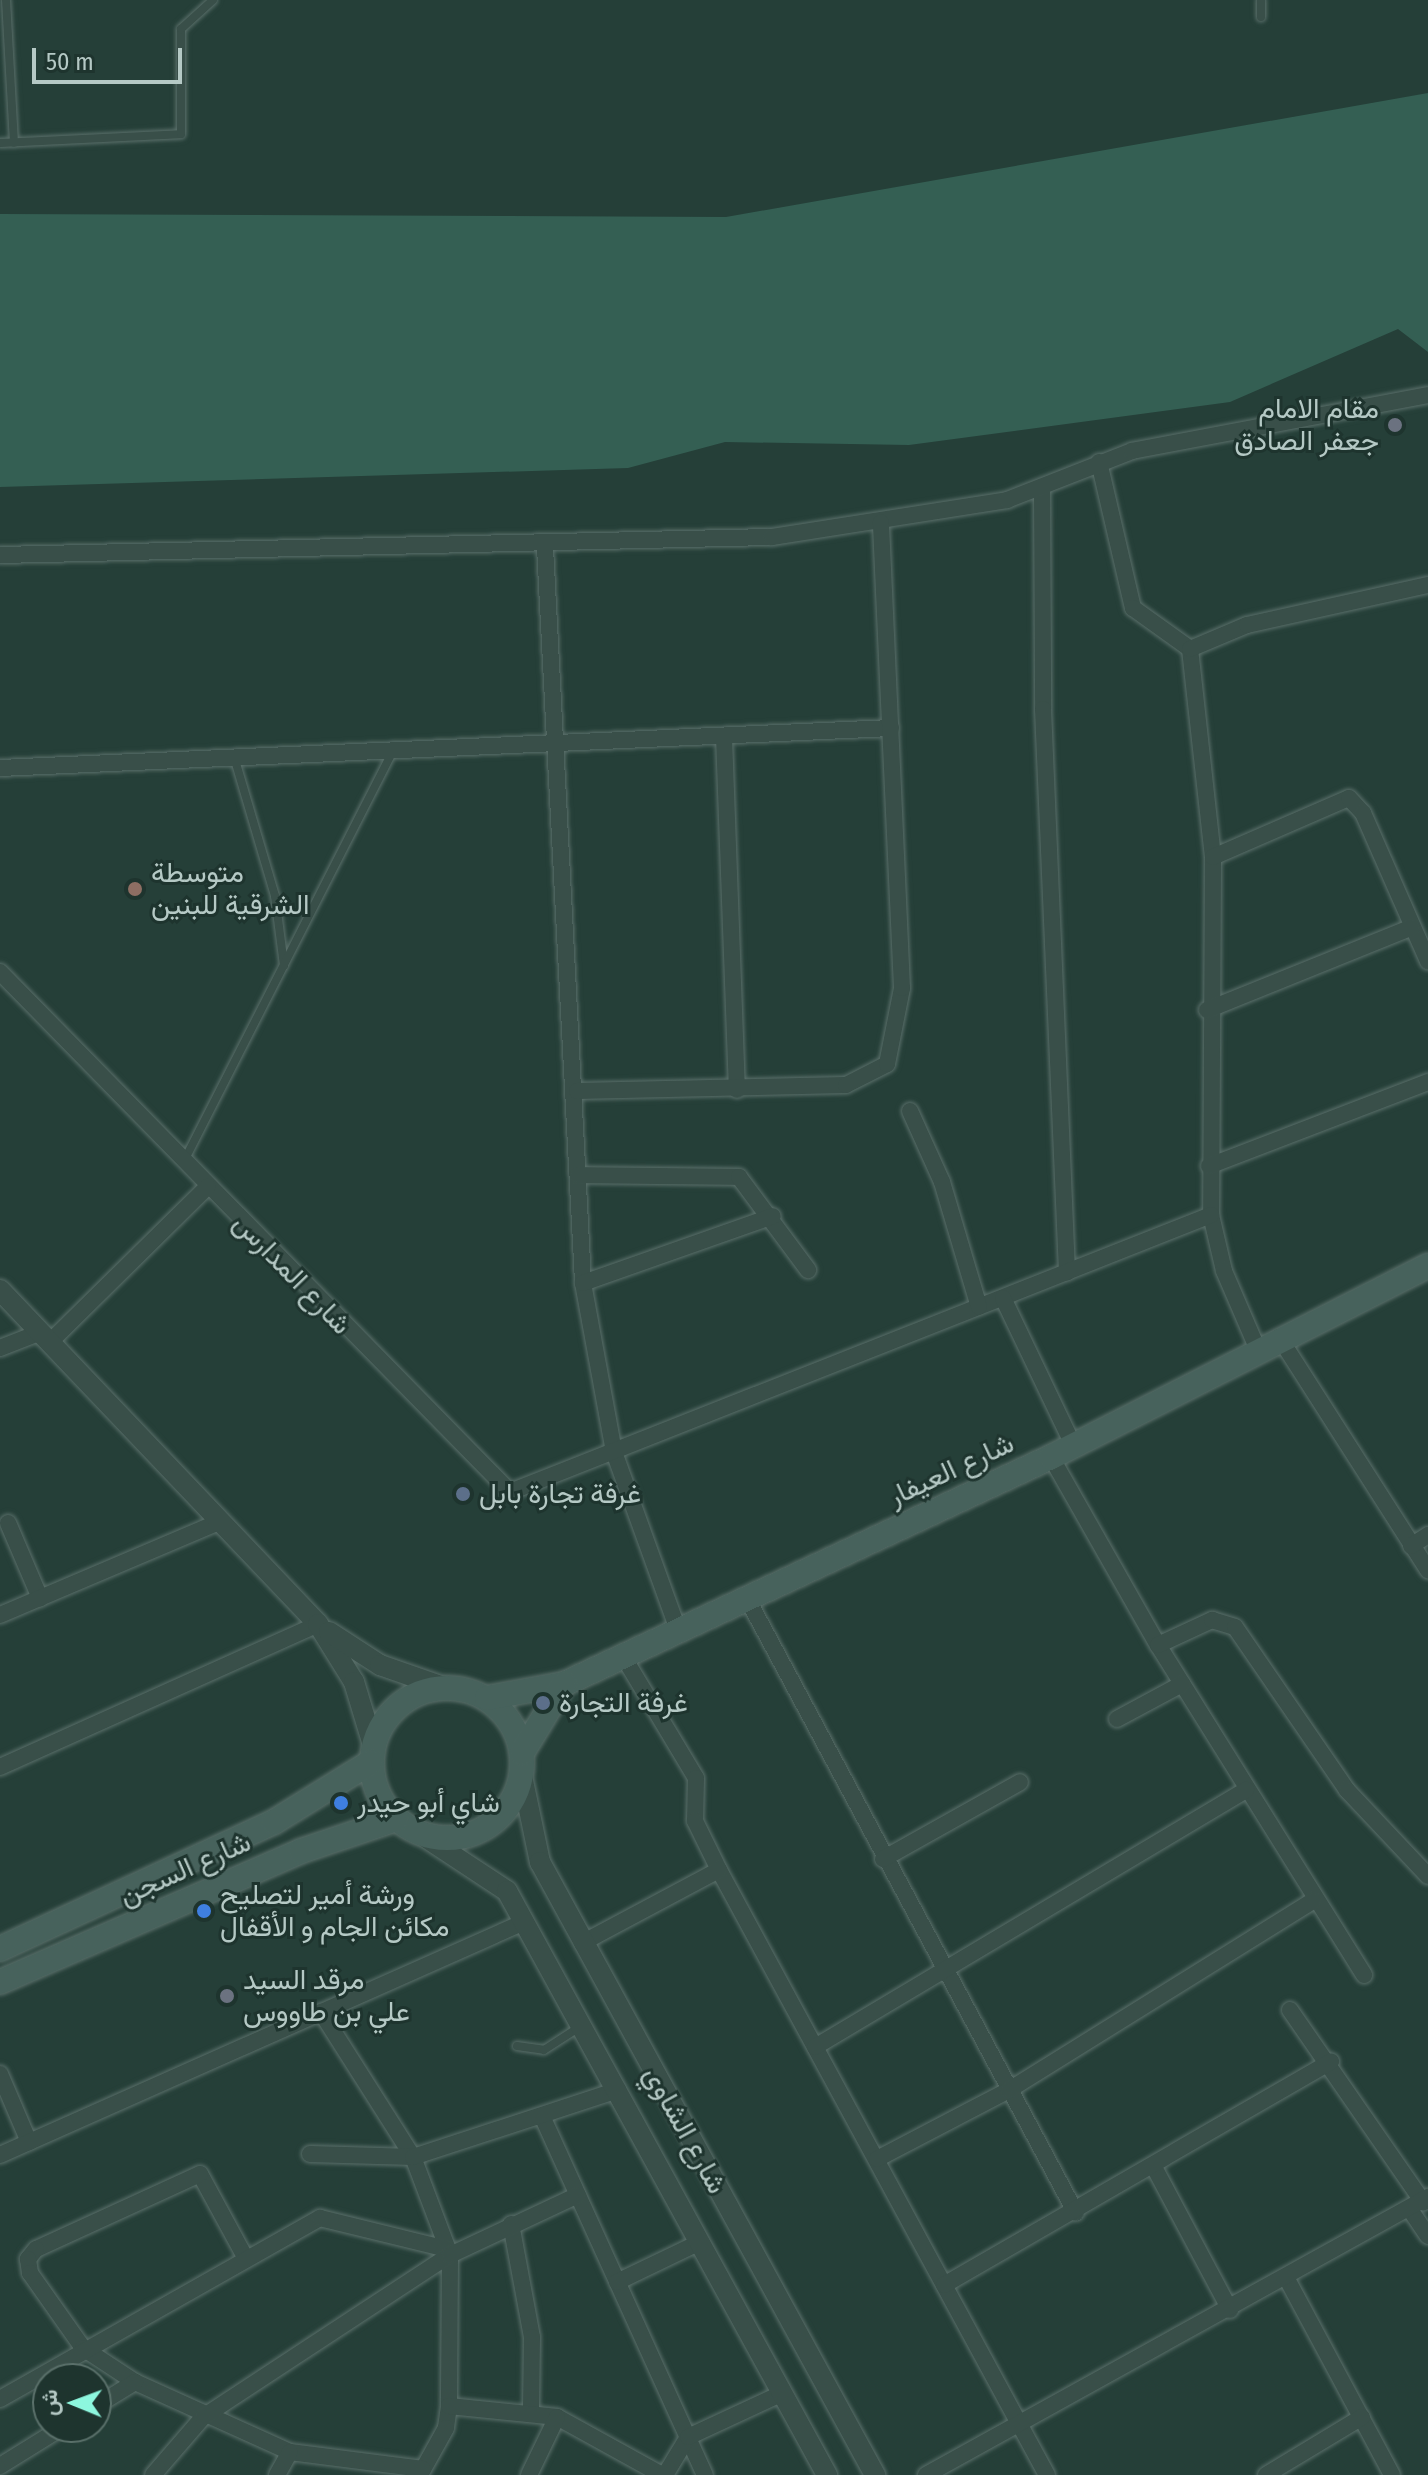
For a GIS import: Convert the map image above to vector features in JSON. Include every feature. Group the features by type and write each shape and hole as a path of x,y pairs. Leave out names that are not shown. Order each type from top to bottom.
{"main road":[{"name":"شارع العيفار","path":"487,1698 564,1684 1051,1457 1268,1343 1428,1266"},
{"path":"522,1765 510,1722 487,1698 443,1687 399,1704 372,1753 374,1783 396,1819 422,1835 474,1834 513,1800 522,1765 564,1684"},
{"name":"شارع السجن","path":"0,1949 274,1822 372,1753"},
{"name":"شارع السجن","path":"0,1982 301,1851 396,1819"},
{"path":"95,1905 96,1923 111,1934"},
{"path":"66,1918 80,1930 81,1947"}],"street":[{"path":"0,555 712,542 881,522 1042,488 1099,462 1428,395"},
{"path":"1099,462 1133,608 1190,649 1213,857 1207,1010 1209,1166 1211,1215 1224,1271 1268,1343 1428,1570"},
{"path":"1042,488 1043,709 1067,1272"},
{"path":"577,1091 737,1090 846,1085 887,1064 896,1044 902,988 881,522"},
{"path":"545,547 553,746 577,1091 583,1283 614,1452 678,1630"},
{"path":"1190,649 1247,625 1428,585"},
{"path":"0,768 391,754 891,728"},
{"path":"724,737 737,1090"},
{"path":"1213,857 1349,798 1363,813 1428,961"},
{"path":"1207,1010 1412,927"},
{"name":"شارع المدارس","path":"0,972 182,1163 510,1492 614,1452"},
{"path":"1209,1166 1428,1082"},
{"path":"910,1111 942,1182 979,1307"},
{"path":"578,1175 729,1173 773,1216 808,1270"},
{"path":"0,1348 45,1337 207,1187"},
{"path":"614,1452 1211,1215"},
{"path":"583,1283 773,1216"},
{"path":"0,1290 318,1624 354,1682 372,1753"},
{"path":"1003,1298 1073,1445"},
{"path":"1051,1457 1158,1645 1313,1901 1364,1975"},
{"path":"0,1615 221,1521"},
{"path":"8,1523 40,1598"},
{"path":"1411,1546 1428,1535"},
{"path":"747,1598 945,1975 1076,2213"},
{"path":"1158,1645 1212,1620 1235,1627 1347,1790 1428,1876"},
{"path":"318,1624 380,1665 443,1687"},
{"path":"0,1767 318,1624"},
{"path":"623,1656 696,1778 695,1821 719,1870 1047,2475"},
{"path":"1117,1719 1182,1684"},
{"name":"شارع الشاوي","path":"522,1765 529,1834 582,1943 875,2475"},
{"path":"883,1859 1020,1782"},
{"path":"815,2047 945,1975 1246,1790"},
{"name":"شارع الشاوي","path":"422,1835 482,1868 507,1891 827,2475"},
{"path":"582,1943 719,1870"},
{"path":"877,2159 1009,2090 1313,1901"},
{"path":"0,2155 524,1922"},
{"path":"1290,2010 1331,2062 1420,2203 1428,2236"},
{"path":"244,2255 200,2174 36,2249 30,2273 83,2348 135,2382 203,2417 290,2452 422,2472 449,2406 448,2252 413,2157 321,2012"},
{"path":"944,2285 1076,2213 1331,2062"},
{"path":"0,2074 29,2142"},
{"path":"310,2154 413,2157 618,2090"},
{"path":"542,2116 705,2475"},
{"path":"1154,2167 1230,2310"},
{"path":"153,2475 203,2417 448,2252 578,2195"},
{"path":"926,2475 1287,2279 1420,2203"},
{"path":"0,2399 244,2255 320,2218 448,2252"},
{"path":"511,2224 532,2337 531,2412"},
{"path":"617,2282 700,2242"},
{"path":"1287,2279 1392,2475"},
{"path":"112,2396 135,2382"},
{"path":"449,2406 557,2417 664,2475 688,2437 783,2393"},
{"path":"529,2475 557,2417"},
{"path":"1266,2475 1362,2417"},
{"path":"0,2466 37,2443"},
{"path":"277,2475 290,2452"}],"lane":[{"path":"6,0 4,43 14,143"},
{"path":"0,143 181,134 181,29 213,0"},
{"path":"1261,0 1261,17"},
{"path":"182,1163 391,754"},
{"path":"235,760 275,896 284,966"},
{"path":"517,2046 544,2050 582,2026"}],"shaded area":[{"path":"1428,93 1428,352 1398,329 1230,402 909,445 725,442 628,468 0,487 0,214 726,217"}],"place":[{"name":"مقام الامام جعفر الصادق","path":"1395,425"},
{"name":"متوسطة الشرقية للبنين","path":"135,889"},
{"name":"غرفة تجارة بابل","path":"463,1494"},
{"name":"غرفة التجارة","path":"543,1703"},
{"name":"شاي أبو حيدر","path":"341,1803"},
{"name":"ورشة أمير لتصليح مكائن الجام و الأقفال","path":"204,1911"},
{"name":"مرقد السيد علي بن طاووس","path":"227,1996"}]}
